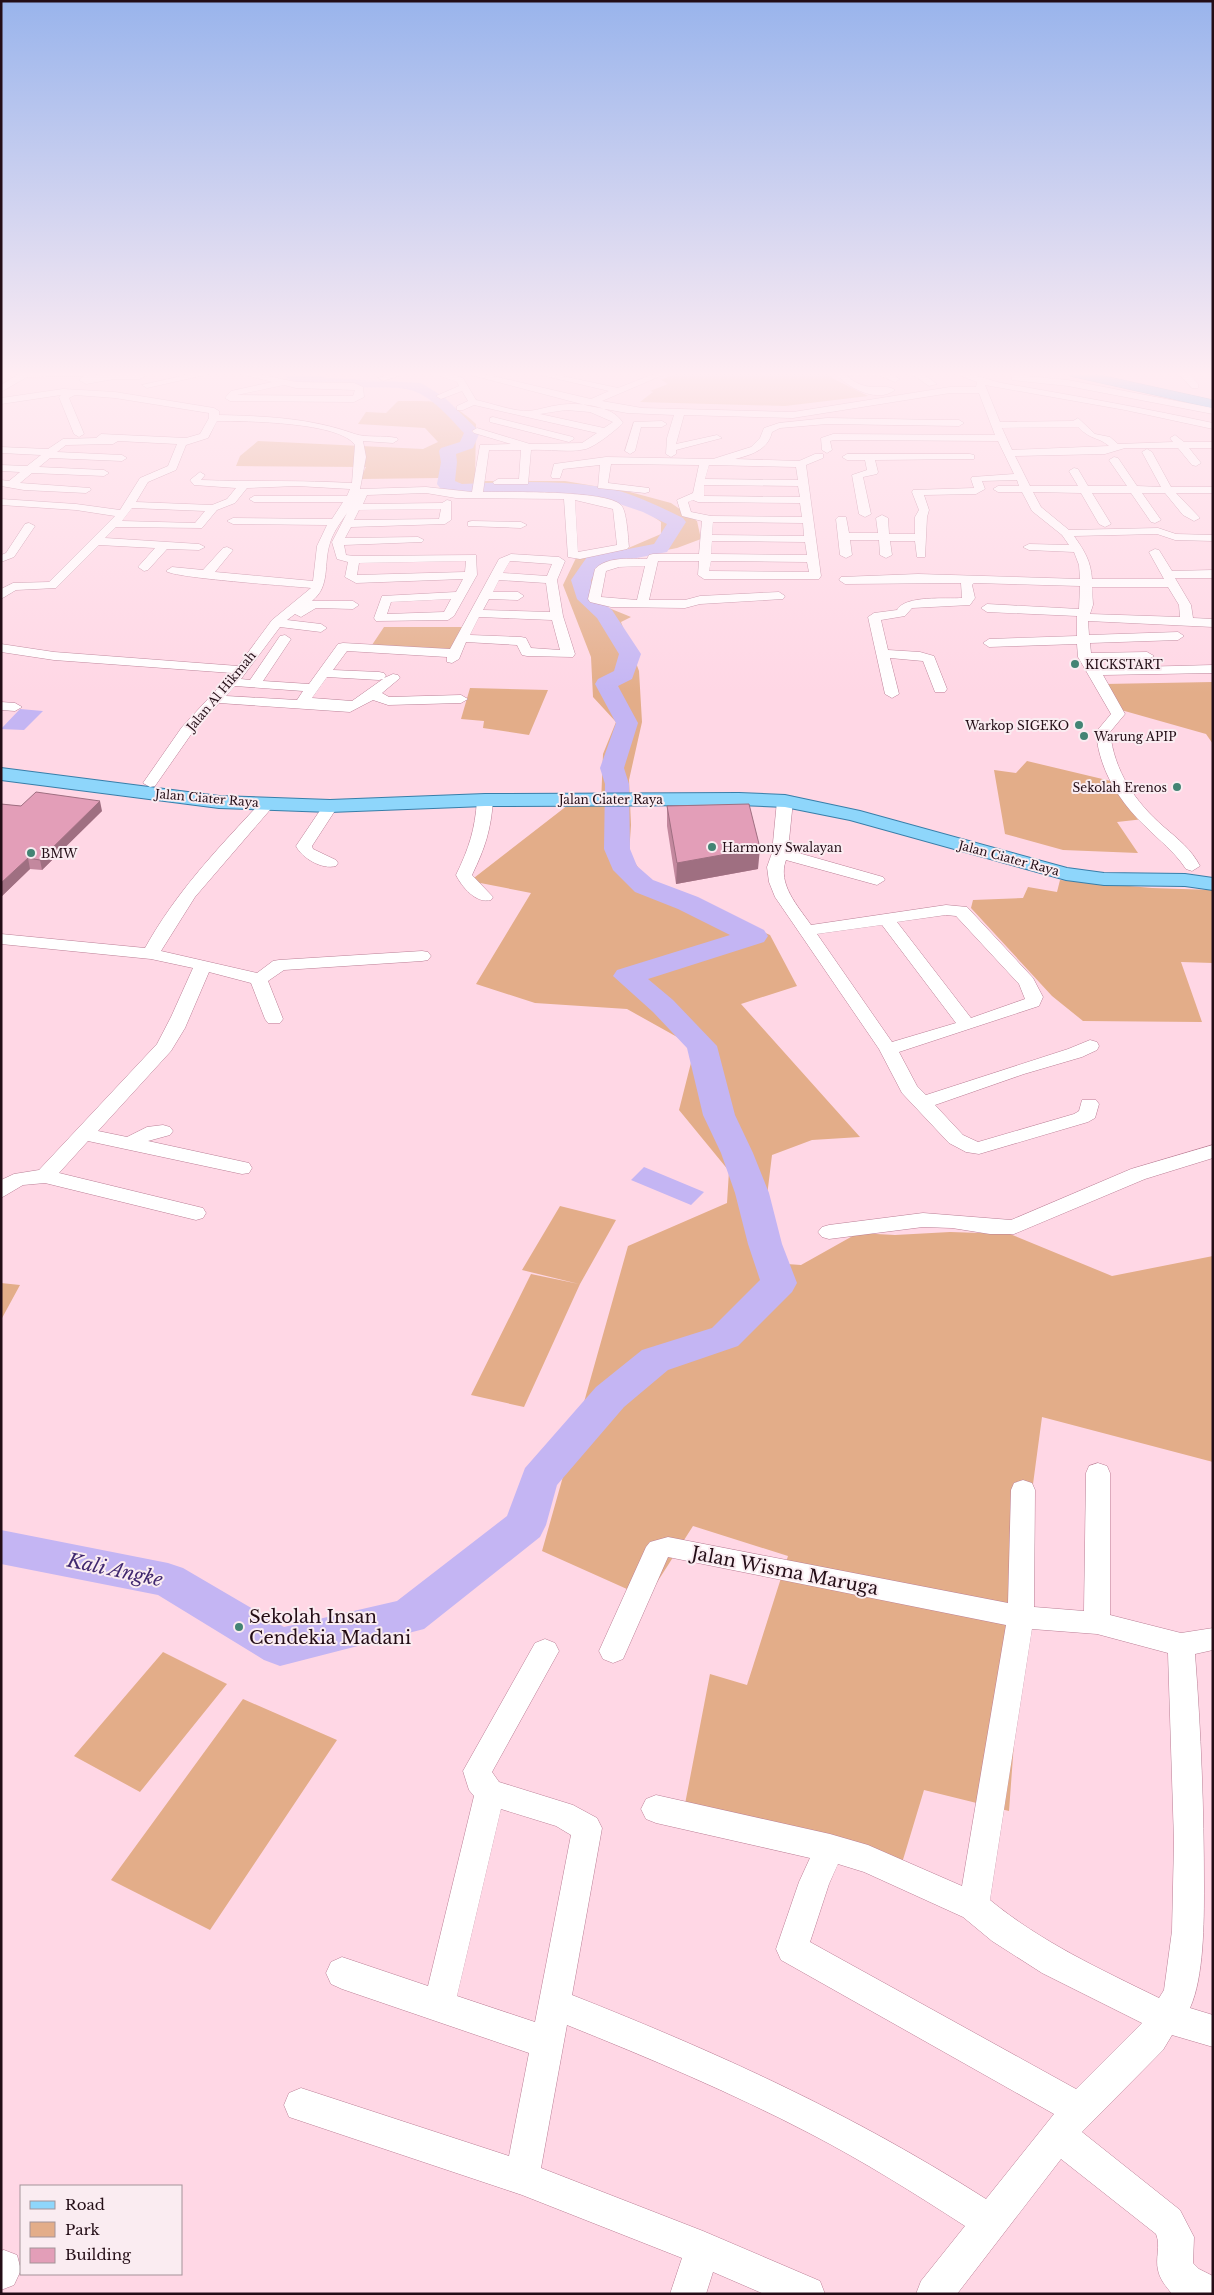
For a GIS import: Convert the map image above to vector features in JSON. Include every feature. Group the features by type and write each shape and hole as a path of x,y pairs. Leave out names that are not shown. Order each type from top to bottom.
{"main road":[{"name":"Jalan Ciater Raya","path":"1,761 150,783 302,796 640,795 785,801 852,815 1066,874 1104,879 1206,874"},
{"name":"Jalan Ciater Raya","path":"1,774 218,802 267,804 330,806 594,795"},
{"name":"Jalan Ciater Raya","path":"640,795 756,790 810,795 1046,858 1094,866 1206,874"}],"street":[{"path":"13,483 17,479"},
{"path":"1,595 13,587 52,586 127,510 146,479"},
{"path":"196,479 198,483 244,485 297,483 356,486"},
{"name":"Jalan Al Hikmah","path":"150,783 187,730 217,699 282,624 311,597 317,585 324,542 341,523 353,503 357,479"},
{"path":"478,488 479,479"},
{"path":"353,503 366,491 431,490 456,495 478,488 524,482 524,479"},
{"path":"603,479 602,486 645,486 646,479"},
{"path":"700,479 698,499 805,500"},
{"path":"622,603 641,608 685,604 702,588 815,576 803,483 806,479"},
{"path":"858,479 865,514"},
{"path":"1021,479 1036,509 1066,533 1080,552 1084,565 1087,605 1083,618 1085,656 1118,714 1103,732 1102,739 1108,760 1118,782 1130,802 1206,874"},
{"path":"1079,479 1105,524"},
{"path":"1128,479 1155,520"},
{"path":"1162,479 1188,515 1194,518"},
{"path":"921,555 921,517 924,510 918,492 980,489 977,480 1086,490 1213,489 1211,484 1213,484"},
{"path":"698,482 803,483"},
{"path":"1,483 13,483 24,487 86,490"},
{"path":"998,490 1023,483"},
{"path":"1,502 127,510 213,508 231,501 244,485"},
{"path":"478,488 522,515"},
{"path":"962,491 965,500 971,505"},
{"path":"698,495 682,500 686,514 712,518 808,520"},
{"path":"472,524 522,515 569,496 617,506 623,547 580,556 572,555 569,496"},
{"path":"233,521 422,523 445,520 446,505 254,499"},
{"path":"109,528 197,527 213,508"},
{"path":"702,588 708,520 712,518"},
{"path":"882,518 886,555"},
{"path":"842,519 846,555"},
{"path":"341,523 338,542 341,557 354,560 471,556 471,576 446,617 384,619 380,617 386,599 459,595"},
{"path":"413,558 422,523"},
{"path":"4,556 28,526"},
{"path":"109,528 148,533 165,541"},
{"path":"1066,533 1158,531 1175,537 1213,538"},
{"path":"844,536 921,538"},
{"path":"706,538 809,539"},
{"path":"338,542 418,540"},
{"path":"144,567 165,541"},
{"path":"94,542 165,541 199,547"},
{"path":"206,575 227,550"},
{"path":"1031,552 1080,552"},
{"path":"1155,552 1185,605 1187,621"},
{"path":"642,603 653,556 812,559"},
{"path":"351,705 304,702 303,700 343,647 453,656 465,632 507,558 559,561 551,580 556,616 569,652 567,654 527,652 521,641 465,632 387,626 370,648"},
{"path":"354,560 353,579 471,576"},
{"path":"652,563 615,564 601,569 594,599 622,603 685,604"},
{"path":"172,571 317,585"},
{"path":"845,580 1085,583 1169,579 1213,574"},
{"path":"496,576 551,580"},
{"path":"890,586 972,581"},
{"path":"952,609 979,607 972,581"},
{"path":"892,694 874,617 901,613 905,606 910,604 964,603 969,598 972,581"},
{"path":"702,588 778,596"},
{"path":"486,596 518,596"},
{"path":"282,624 313,604 353,605"},
{"path":"987,608 1083,618"},
{"path":"476,613 556,616"},
{"path":"1143,618 1152,637"},
{"path":"995,619 1143,618 1213,623"},
{"path":"282,624 321,628"},
{"path":"990,643 1178,636"},
{"path":"254,684 285,639"},
{"path":"1,648 62,657 242,670"},
{"path":"883,654 920,656 929,659 940,689"},
{"path":"1085,656 1146,656"},
{"path":"1102,671 1213,669"},
{"path":"217,699 346,708 353,707 374,692 386,677 323,673"},
{"path":"232,682 312,688"},
{"path":"374,692 378,698 388,701 461,699"},
{"path":"485,800 483,827 478,846 464,875 467,881 485,897"},
{"path":"785,801 780,853 775,867 777,882 783,897 888,1049 909,1089 956,1139 973,1148 1081,1118 1088,1114 1089,1104"},
{"path":"151,954 165,926 193,886 267,804"},
{"path":"330,806 304,846 307,852 330,863"},
{"path":"780,853 877,880"},
{"path":"805,931 946,910 961,911 1027,982 1034,997 1033,1002 967,1025 888,1049"},
{"path":"886,919 967,1025"},
{"path":"1,939 151,954 201,968 230,981 261,987"},
{"path":"261,987 279,965 422,956"},
{"path":"45,1176 164,1047 176,1030 201,968"},
{"path":"261,987 274,1019"},
{"path":"922,1104 1017,1070 1075,1053 1090,1046"},
{"path":"130,1144 148,1133 163,1131"},
{"path":"84,1134 242,1168"},
{"path":"829,1232 924,1220 952,1221 990,1227 1014,1227 1138,1174 1213,1151"},
{"path":"1,1191 12,1182 25,1176 45,1176 196,1213"},
{"path":"1097,1623 1098,1473"},
{"path":"974,1906 1021,1617 1023,1490"},
{"name":"Jalan Wisma Maruga","path":"613,1651 655,1554 659,1549 668,1547 1021,1617 1097,1623 1181,1645"},
{"path":"934,2294 1079,2109 1151,2038 1179,1996 1188,1931 1186,1723 1181,1645 1213,1639"},
{"path":"522,2178 587,1828 563,1815 490,1792 479,1781 477,1771 545,1651"},
{"path":"439,2006 490,1792"},
{"path":"656,1808 830,1848 868,1859 974,1906 1003,1930 1053,1962 1164,2017 1213,2030"},
{"path":"830,1848 814,1882 792,1949 1079,2109"},
{"path":"342,1972 547,2043"},
{"path":"555,2004 678,2054 797,2109 903,2167 990,2221"},
{"path":"301,2105 522,2178 703,2249 807,2294"},
{"path":"1059,2136 1168,2222 1176,2237 1175,2270 1186,2282 1210,2294"},
{"path":"688,2294 703,2249"}],"green space":[{"path":"440,479 565,481 630,492 671,503 697,521 701,539 677,548 602,563 593,590 604,606 631,617 621,622 639,671 642,722 629,780 631,825 629,854 644,876 667,891 770,935 797,986 741,1004 860,1137 812,1140 772,1155 759,1262 801,1265 858,1233 895,1235 950,1232 1010,1234 1112,1276 1213,1256 1213,1462 1042,1417 1033,1484 1009,1811 924,1790 899,1873 685,1804 710,1674 747,1685 788,1556 693,1526 647,1598 542,1551 628,1246 727,1203 729,1171 679,1110 695,1047 627,1009 535,1003 476,984 531,893 470,881 568,805 601,804 603,754 616,722 593,697 591,657 563,585 576,558 626,549 661,534 661,522 638,506 595,495 530,491 463,491 443,486"},
{"path":"384,627 467,627 454,654 370,648"},
{"path":"1213,682 1213,744 1206,734 1114,708 1104,684"},
{"path":"470,688 548,690 529,735 483,728 484,721 461,719"},
{"path":"1027,761 1115,782 1144,819 1117,822 1138,853 1063,850 1005,834 994,770 1016,773"},
{"path":"1060,880 1152,888 1212,890 1213,963 1181,962 1202,1022 1083,1021 1052,996 971,908 973,900 1023,898 1028,887 1057,892"},
{"path":"560,1206 616,1220 580,1284 524,1407 471,1395 531,1274 579,1284 522,1270"},
{"path":"1,1283 20,1285 1,1320"},
{"path":"163,1652 227,1684 140,1792 74,1756"},
{"path":"243,1699 337,1740 210,1930 111,1880"}],"shaded area":[{"path":"20,709 43,711 24,730 1,729"},
{"path":"644,1167 704,1192 691,1205 631,1180"}],"building":[{"name":"BMW","path":"36,792 100,801 40,860 28,858 1,883 1,804 21,806"},
{"path":"749,804 760,848 677,863 667,806"}],"waterway":[{"name":"Kali Angke","path":"1,1547 168,1580 280,1647 409,1616 525,1525 539,1479 610,1397 655,1360 725,1337 779,1283 765,1244 752,1193 737,1153 719,1115 702,1046 663,1006 627,976 668,965 754,936 688,903 644,886 626,870 617,849 617,784 612,768 627,723 606,684 624,674 630,654 605,614 587,599 581,580 594,561 660,548 677,522 649,508 601,492 533,487 461,489 446,484 447,479"}],"place":[{"name":"KICKSTART","path":"1075,664"},
{"name":"Warkop SIGEKO","path":"1079,725"},
{"name":"Warung APIP","path":"1084,736"},
{"name":"Sekolah Erenos","path":"1177,787"},
{"name":"Harmony Swalayan","path":"712,847"},
{"name":"BMW","path":"31,853"},
{"name":"Sekolah Insan Cendekia Madani","path":"239,1627"}]}
